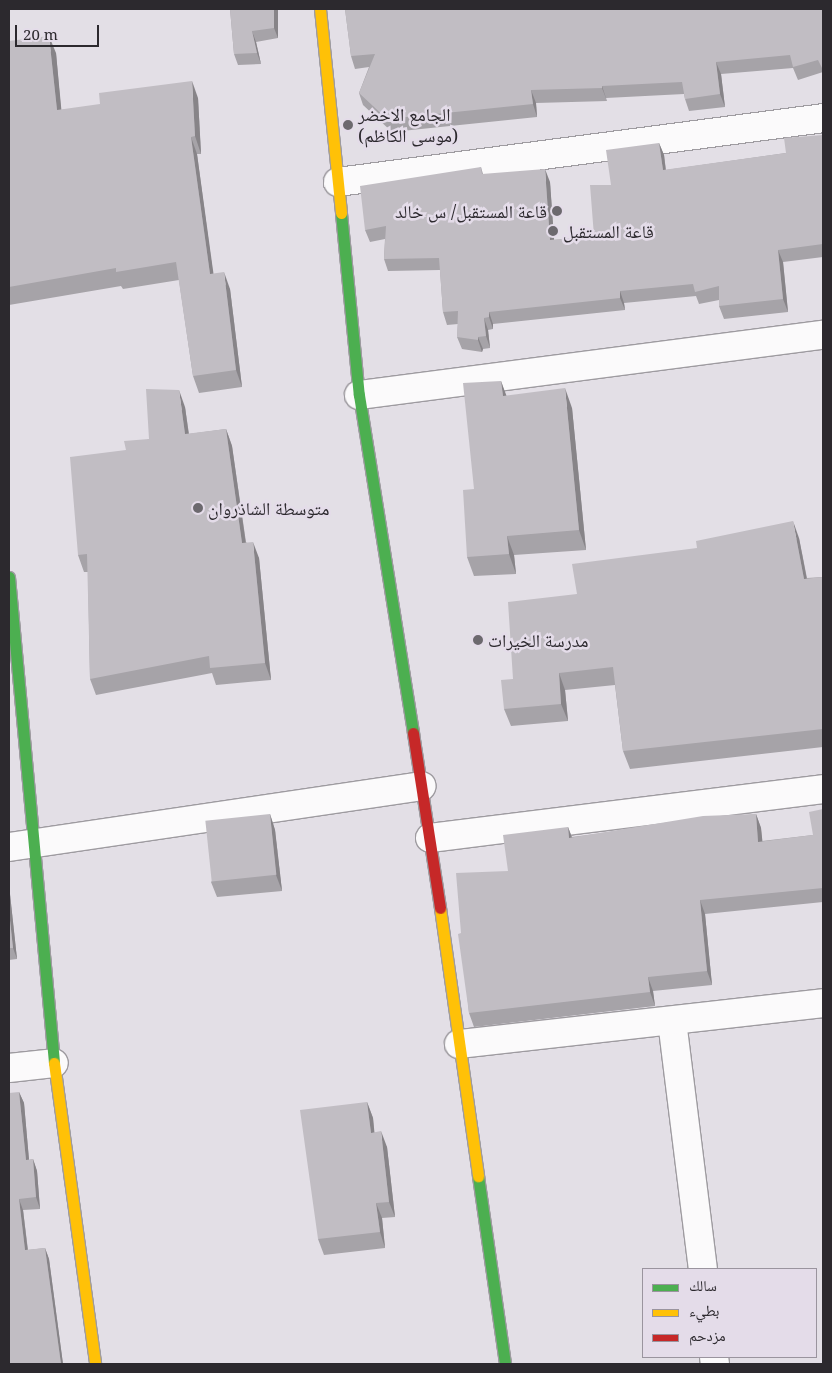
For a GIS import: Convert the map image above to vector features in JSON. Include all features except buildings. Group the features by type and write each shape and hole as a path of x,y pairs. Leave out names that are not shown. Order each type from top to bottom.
{"street":[{"path":"320,9 359,395 430,838 505,1364"},
{"path":"338,182 823,118"},
{"path":"359,395 823,335"},
{"path":"9,577 21,846 54,1063 95,1364"},
{"path":"21,846 422,786"},
{"path":"430,838 823,790"},
{"path":"459,1044 823,1003"},
{"path":"672,1021 703,1268"},
{"path":"9,1068 54,1063"}],"traffic: fast":[{"path":"341,213 359,395 413,733"},
{"path":"9,577 54,1063"},
{"path":"478,1176 505,1364"}],"traffic: slow":[{"path":"320,9 341,213"},
{"path":"440,908 478,1176"},
{"path":"54,1063 95,1364"}],"traffic: jam":[{"path":"413,733 440,908"}],"place":[{"name":"الجامع الاخضر (موسى الكاظم)","path":"348,125"},
{"name":"قاعة المستقبل/ س خالد","path":"557,211"},
{"name":"قاعة المستقبل","path":"553,231"},
{"name":"متوسطة الشاذروان","path":"198,508"},
{"name":"مدرسة الخيرات","path":"478,640"}]}
